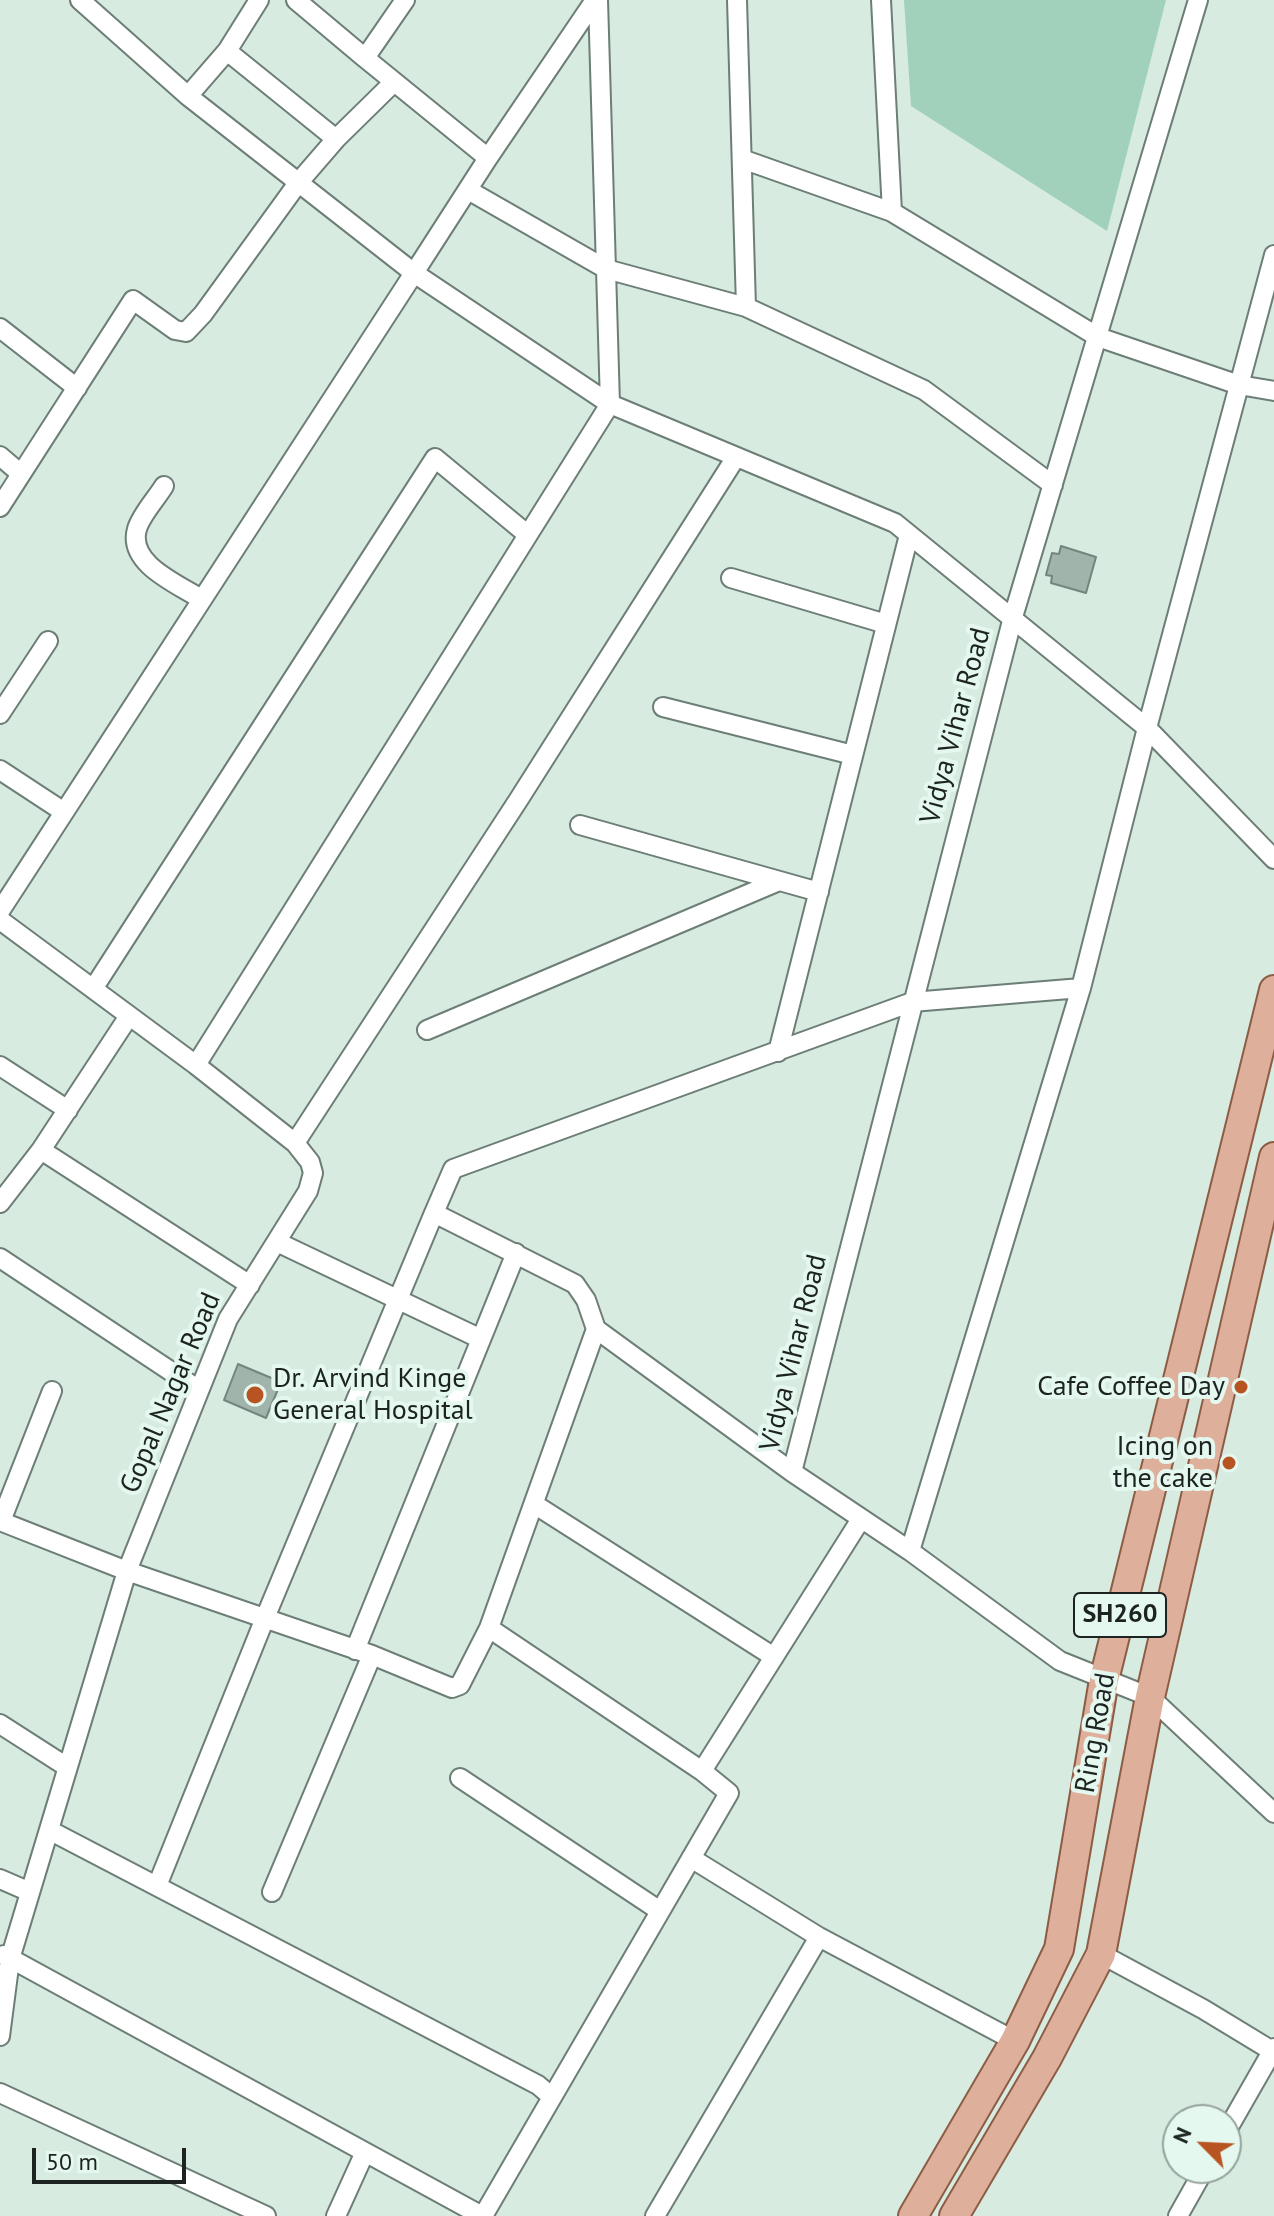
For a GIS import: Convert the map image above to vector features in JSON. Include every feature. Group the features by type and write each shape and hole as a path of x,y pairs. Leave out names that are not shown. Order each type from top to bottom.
{"main road":[{"name":"Ring Road","path":"913,2216 1015,2041 1059,1949 1104,1680 1274,990"},
{"name":"Ring Road","path":"954,2216 1047,2058 1101,1954 1150,1697 1274,1157"}],"street":[{"path":"80,0 188,96 414,273 610,404 895,523 1147,728 1274,859"},
{"path":"188,96 227,51 259,0"},
{"path":"296,0 488,158"},
{"path":"365,58 405,0"},
{"path":"0,911 488,158 597,0"},
{"path":"196,1065 610,404 597,0"},
{"path":"737,0 746,307"},
{"path":"881,0 892,212"},
{"name":"Vidya Vihar Road","path":"792,1472 1013,617 1198,0"},
{"path":"227,51 336,139"},
{"path":"0,507 133,300 175,330 186,332 203,314 298,183 336,139 394,82"},
{"path":"742,159 892,212 1098,337 1239,385 1274,391"},
{"path":"468,190 606,269 746,307 924,390 1053,485"},
{"path":"910,1551 1081,988 1274,255"},
{"path":"0,328 77,388"},
{"path":"0,456 21,474"},
{"path":"295,1143 519,799 736,457"},
{"path":"93,989 435,458 528,535"},
{"path":"164,486 137,529 136,545 145,562 201,599"},
{"path":"778,1052 909,535"},
{"path":"731,578 886,624"},
{"path":"0,714 48,641"},
{"path":"663,707 853,755"},
{"path":"0,770 64,812"},
{"path":"580,825 819,892"},
{"path":"427,1030 779,881"},
{"name":"Gopal Nagar Road","path":"0,920 196,1065 295,1143 310,1162 313,1173 308,1191 228,1319 127,1571 30,1892 5,1956 0,2036"},
{"path":"157,1886 265,1618 453,1169 912,1002 1081,988"},
{"path":"0,1203 41,1150 129,1016"},
{"path":"0,1066 68,1110"},
{"path":"41,1150 250,1285"},
{"path":"434,1213 575,1284 586,1300 596,1329 1060,1661 1150,1697 1274,1813"},
{"path":"277,1242 481,1339"},
{"path":"272,1892 516,1253"},
{"path":"0,1258 199,1390"},
{"path":"52,1391 0,1521 127,1571 364,1652 452,1688 464,1681 489,1628 596,1329"},
{"path":"534,1504 774,1657"},
{"path":"702,1771 861,1519"},
{"path":"5,1956 483,2216 729,1793 702,1771 489,1628"},
{"path":"0,1724 67,1767"},
{"path":"460,1778 660,1911"},
{"path":"49,1830 538,2085 552,2097"},
{"path":"691,1858 819,1937 1015,2041"},
{"path":"0,1879 30,1892"},
{"path":"655,2216 819,1937"},
{"path":"1101,1954 1273,2050 1242,2104"},
{"path":"0,2093 266,2216"},
{"path":"336,2216 365,2152"},
{"path":"1178,2216 1196,2184"}],"green space":[{"path":"904,0 1166,0 1107,231 911,106"}],"building":[{"path":"1061,546 1096,557 1086,593 1051,583 1052,576 1046,575 1052,553 1059,554"},
{"path":"238,1364 281,1382 266,1418 224,1400"}],"place":[{"name":"Cafe Coffee Day","path":"1241,1387"},
{"name":"Dr. Arvind Kinge General Hospital","path":"255,1395"},
{"name":"Icing on the cake","path":"1229,1463"}]}
